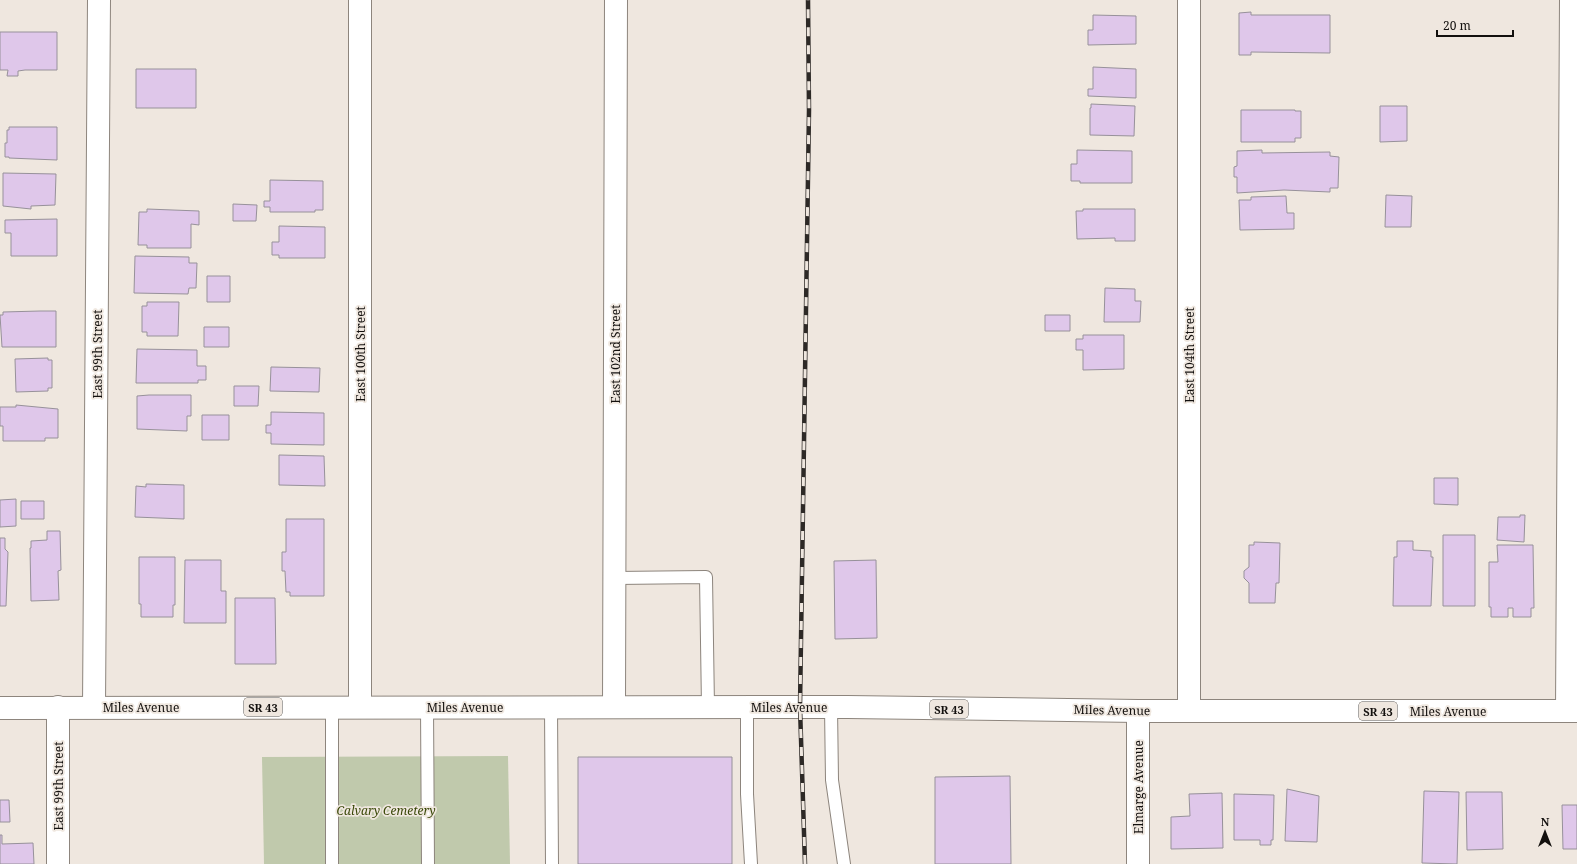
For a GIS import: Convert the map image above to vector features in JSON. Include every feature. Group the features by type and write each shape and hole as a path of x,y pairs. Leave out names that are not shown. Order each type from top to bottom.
{"street":[{"name":"East 99th Street","path":"94,707 99,0"},
{"name":"East 100th Street","path":"360,0 360,707"},
{"name":"East 102nd Street","path":"614,707 616,0"},
{"name":"East 104th Street","path":"1189,0 1189,711"},
{"path":"1571,0 1572,711"},
{"name":"East 99th Street","path":"58,707 58,864"},
{"name":"Miles Avenue","path":"0,708 831,707 1138,711 1572,711"},
{"name":"Elmarge Avenue","path":"1138,711 1138,864"}],"lane":[{"path":"614,578 706,577 708,707"},
{"path":"332,707 332,864"},
{"path":"427,707 428,864"},
{"path":"551,707 552,864"},
{"path":"747,707 747,794 751,864"},
{"path":"831,707 832,780 844,864"}],"green space":[{"name":"Calvary Cemetery","path":"508,756 510,864 264,864 262,757"}],"building":[{"path":"1251,12 1251,15 1330,15 1330,53 1251,52 1251,55 1239,55 1239,13"},
{"path":"1093,15 1136,16 1136,44 1088,45 1088,30 1093,30"},
{"path":"0,32 57,32 57,70 25,70 18,71 18,76 7,76 8,70 0,70"},
{"path":"1093,67 1136,69 1136,98 1088,96 1088,89 1093,89"},
{"path":"136,69 196,69 196,108 136,108"},
{"path":"1091,104 1135,106 1134,136 1090,135"},
{"path":"1380,106 1407,106 1407,141 1380,142"},
{"path":"1241,110 1301,111 1301,138 1295,138 1295,142 1241,142"},
{"path":"9,127 57,127 57,160 5,157 5,143 7,143 7,130 9,130"},
{"path":"1077,150 1132,151 1132,183 1080,183 1080,181 1071,181 1071,164 1077,164"},
{"path":"1262,150 1262,153 1330,152 1330,156 1339,157 1338,188 1330,188 1330,192 1284,190 1237,193 1237,177 1234,177 1234,167 1237,166 1237,151"},
{"path":"3,173 56,174 55,205 31,206 31,209 3,206"},
{"path":"270,180 323,181 323,210 315,210 315,212 270,212 270,207 264,207 264,201 270,201"},
{"path":"1386,195 1412,196 1411,227 1385,227"},
{"path":"1286,196 1287,213 1294,213 1294,229 1240,230 1239,200 1251,200 1251,197"},
{"path":"233,204 257,205 256,221 233,221"},
{"path":"147,209 199,211 199,225 191,224 191,248 147,248 147,245 138,245 139,212 147,212"},
{"path":"1083,209 1135,209 1135,241 1115,241 1115,238 1077,239 1076,211 1083,211"},
{"path":"57,219 57,256 11,256 11,233 5,233 5,220"},
{"path":"279,226 325,227 325,258 279,258 279,255 272,255 272,242 279,242"},
{"path":"135,256 189,257 189,263 197,263 196,288 189,288 188,294 134,293"},
{"path":"207,276 230,276 230,302 207,302"},
{"path":"1105,288 1135,289 1135,301 1141,301 1140,322 1104,322"},
{"path":"147,302 179,302 178,336 147,336 147,332 142,332 142,306 147,306"},
{"path":"56,311 56,347 2,347 0,315 3,315 3,312"},
{"path":"1045,315 1070,315 1070,331 1045,331"},
{"path":"204,327 229,327 229,347 204,347"},
{"path":"1083,335 1124,335 1124,369 1083,370 1083,350 1076,350 1076,339 1083,339"},
{"path":"137,349 197,350 197,366 206,366 206,380 198,380 198,383 136,383"},
{"path":"48,358 48,360 52,360 52,388 48,388 48,391 16,392 15,359"},
{"path":"271,367 320,368 319,392 270,391"},
{"path":"234,386 259,386 258,406 234,406"},
{"path":"191,395 191,416 187,416 187,431 137,429 137,396"},
{"path":"16,405 58,409 58,438 45,438 45,441 3,441 3,426 0,426 0,407 16,407"},
{"path":"271,412 324,413 324,445 271,444 271,433 266,433 266,425 271,425"},
{"path":"202,415 229,415 229,440 202,440"},
{"path":"279,455 324,456 325,486 279,485"},
{"path":"1434,478 1458,478 1458,505 1434,504"},
{"path":"146,484 184,485 184,519 135,517 136,486 146,487"},
{"path":"16,499 16,526 0,527 0,500"},
{"path":"21,501 44,501 44,519 21,519"},
{"path":"1520,515 1525,515 1524,542 1497,540 1498,517 1520,517"},
{"path":"286,519 324,519 324,596 290,596 290,592 286,592 285,571 282,571 282,552 286,552"},
{"path":"47,531 60,531 61,570 58,571 59,600 31,601 31,541 47,540"},
{"path":"1443,535 1475,535 1475,606 1443,606"},
{"path":"0,538 5,538 5,549 8,552 6,606 0,606"},
{"path":"1397,541 1413,541 1413,550 1431,551 1431,557 1433,557 1431,606 1393,606 1394,557 1397,557"},
{"path":"1254,542 1280,543 1279,583 1276,583 1275,603 1249,603 1249,583 1244,578 1244,571 1249,567 1249,545 1254,545"},
{"path":"1497,545 1533,545 1534,608 1531,608 1531,617 1513,617 1513,608 1508,608 1508,617 1491,617 1491,607 1489,607 1489,562 1498,562"},
{"path":"139,557 175,557 175,605 173,605 173,617 141,617 141,604 139,604"},
{"path":"185,560 221,560 221,591 226,591 226,623 184,623"},
{"path":"876,560 877,638 835,639 834,561"},
{"path":"235,598 275,598 276,664 235,664"},
{"path":"578,757 732,757 732,864 578,864"},
{"path":"1010,776 1011,864 935,864 935,777"},
{"path":"1287,789 1319,796 1317,842 1285,841"},
{"path":"1424,791 1459,792 1457,864 1422,863"},
{"path":"1466,792 1502,792 1503,849 1467,850"},
{"path":"1222,793 1223,848 1171,849 1171,817 1190,816 1189,794"},
{"path":"1234,794 1274,795 1273,840 1271,840 1271,845 1260,845 1260,840 1234,840"},
{"path":"0,800 9,800 10,822 0,822"},
{"path":"1562,805 1577,805 1577,849 1563,849"},
{"path":"0,835 2,835 2,844 33,843 34,864 0,864"}],"railway":[{"path":"805,864 800,707 809,110 808,0"}]}
